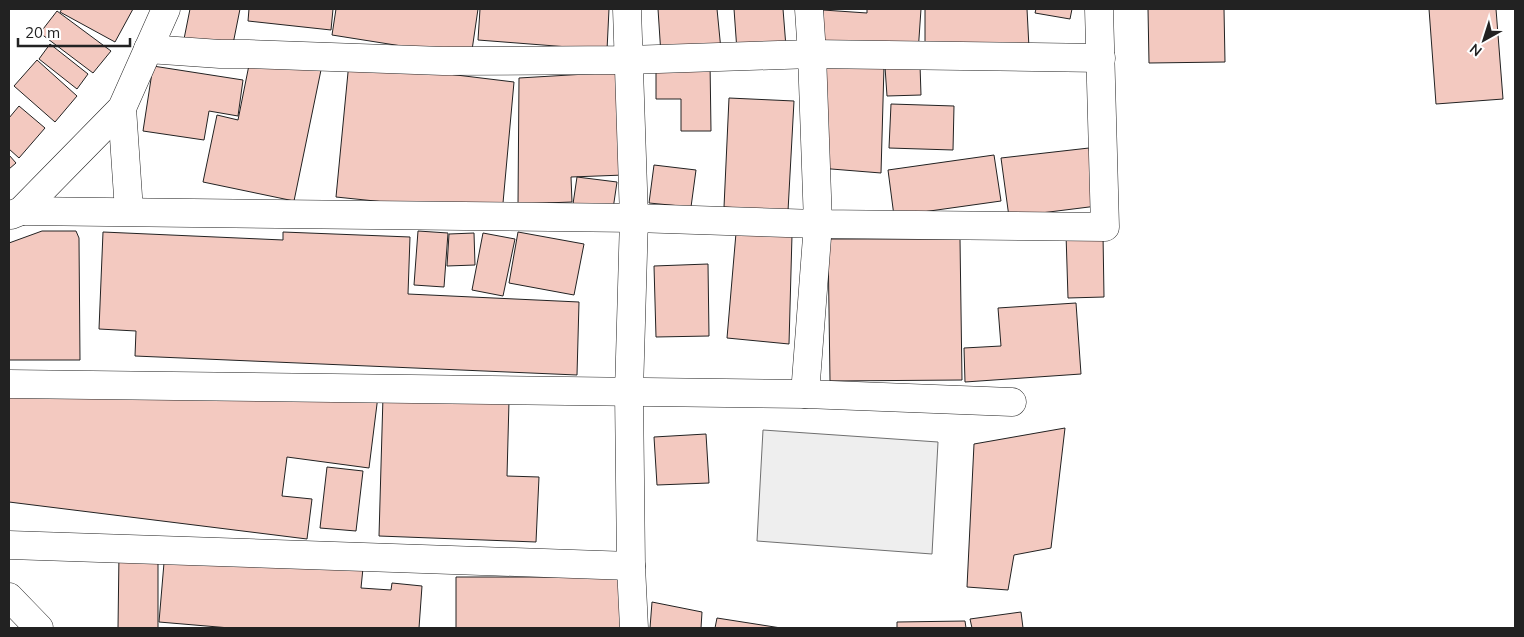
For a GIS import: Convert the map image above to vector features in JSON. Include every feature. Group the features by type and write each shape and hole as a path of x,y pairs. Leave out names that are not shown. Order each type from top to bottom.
{"street":[{"path":"15,213 122,108 166,9"},
{"path":"627,9 634,218 629,392 631,566 634,628"},
{"path":"805,394 818,224 809,9"},
{"path":"15,213 129,211 634,218 818,224 1105,227 1099,9"},
{"path":"148,50 443,61 628,60 812,54 1101,58"},
{"path":"122,108 129,211"},
{"path":"9,384 805,394 1012,402"},
{"path":"9,545 631,566"},
{"path":"9,597 39,628"}],"shaded area":[{"path":"763,430 938,442 932,554 757,541"}],"building":[{"path":"62,9 133,9 115,42 60,12"},
{"path":"190,9 240,9 232,49 184,39"},
{"path":"249,9 333,9 331,30 248,21"},
{"path":"336,9 478,9 471,57 332,35"},
{"path":"480,9 609,9 607,50 478,40"},
{"path":"658,9 717,9 721,50 661,55"},
{"path":"734,9 783,9 786,47 737,51"},
{"path":"867,9 921,9 918,53 821,46 823,10 867,13"},
{"path":"925,9 1027,9 1029,48 925,51"},
{"path":"1036,9 1072,9 1070,19 1035,13"},
{"path":"1148,9 1224,9 1225,62 1149,63"},
{"path":"1429,9 1496,9 1503,99 1436,104"},
{"path":"57,11 111,51 93,73 40,33"},
{"path":"50,44 88,74 77,89 39,59"},
{"path":"251,55 321,70 294,201 203,182 217,115 238,120"},
{"path":"37,60 77,96 55,122 14,86"},
{"path":"349,62 514,82 502,214 336,197"},
{"path":"656,62 710,62 711,131 681,131 681,99 656,99"},
{"path":"827,63 884,66 881,173 819,168"},
{"path":"920,65 921,95 887,96 885,67"},
{"path":"153,66 243,80 238,116 209,111 204,140 143,131"},
{"path":"620,72 624,175 571,177 572,202 518,204 519,78"},
{"path":"729,98 794,101 788,211 724,207"},
{"path":"891,104 954,106 953,150 889,148"},
{"path":"19,106 45,128 19,158 9,149 9,118"},
{"path":"1089,148 1097,206 1009,217 1001,158"},
{"path":"9,155 16,163 9,169"},
{"path":"994,155 1001,201 894,216 888,170"},
{"path":"654,165 696,170 691,207 649,203"},
{"path":"577,177 617,182 613,209 573,204"},
{"path":"42,231 76,231 79,238 80,360 9,360 9,243"},
{"path":"418,231 448,233 444,287 414,285"},
{"path":"103,232 283,240 283,232 410,237 408,294 579,302 577,375 135,356 136,331 99,329"},
{"path":"518,232 584,244 574,295 509,283"},
{"path":"474,233 475,265 447,266 449,234"},
{"path":"483,233 515,239 503,296 472,290"},
{"path":"736,233 792,235 789,344 727,338"},
{"path":"1066,234 1103,234 1104,297 1068,298"},
{"path":"828,239 960,239 962,380 830,381"},
{"path":"708,264 709,336 656,337 654,266"},
{"path":"1076,303 1081,374 965,382 964,348 1001,346 998,308"},
{"path":"9,389 378,396 369,468 287,457 282,496 312,499 307,539 9,502"},
{"path":"383,396 509,401 507,476 539,477 536,542 379,536"},
{"path":"1065,428 1051,548 1014,555 1008,590 967,587 974,444"},
{"path":"706,434 709,483 657,485 654,437"},
{"path":"327,467 363,471 356,531 320,528"},
{"path":"165,551 363,568 361,588 391,590 392,583 422,586 419,628 230,628 159,622"},
{"path":"119,553 158,554 158,628 118,628"},
{"path":"456,577 623,577 622,628 456,628"},
{"path":"652,602 702,612 701,628 650,628"},
{"path":"1021,612 1023,628 972,628 970,619"},
{"path":"717,618 781,628 715,628"},
{"path":"965,621 966,628 897,628 897,622"}]}
